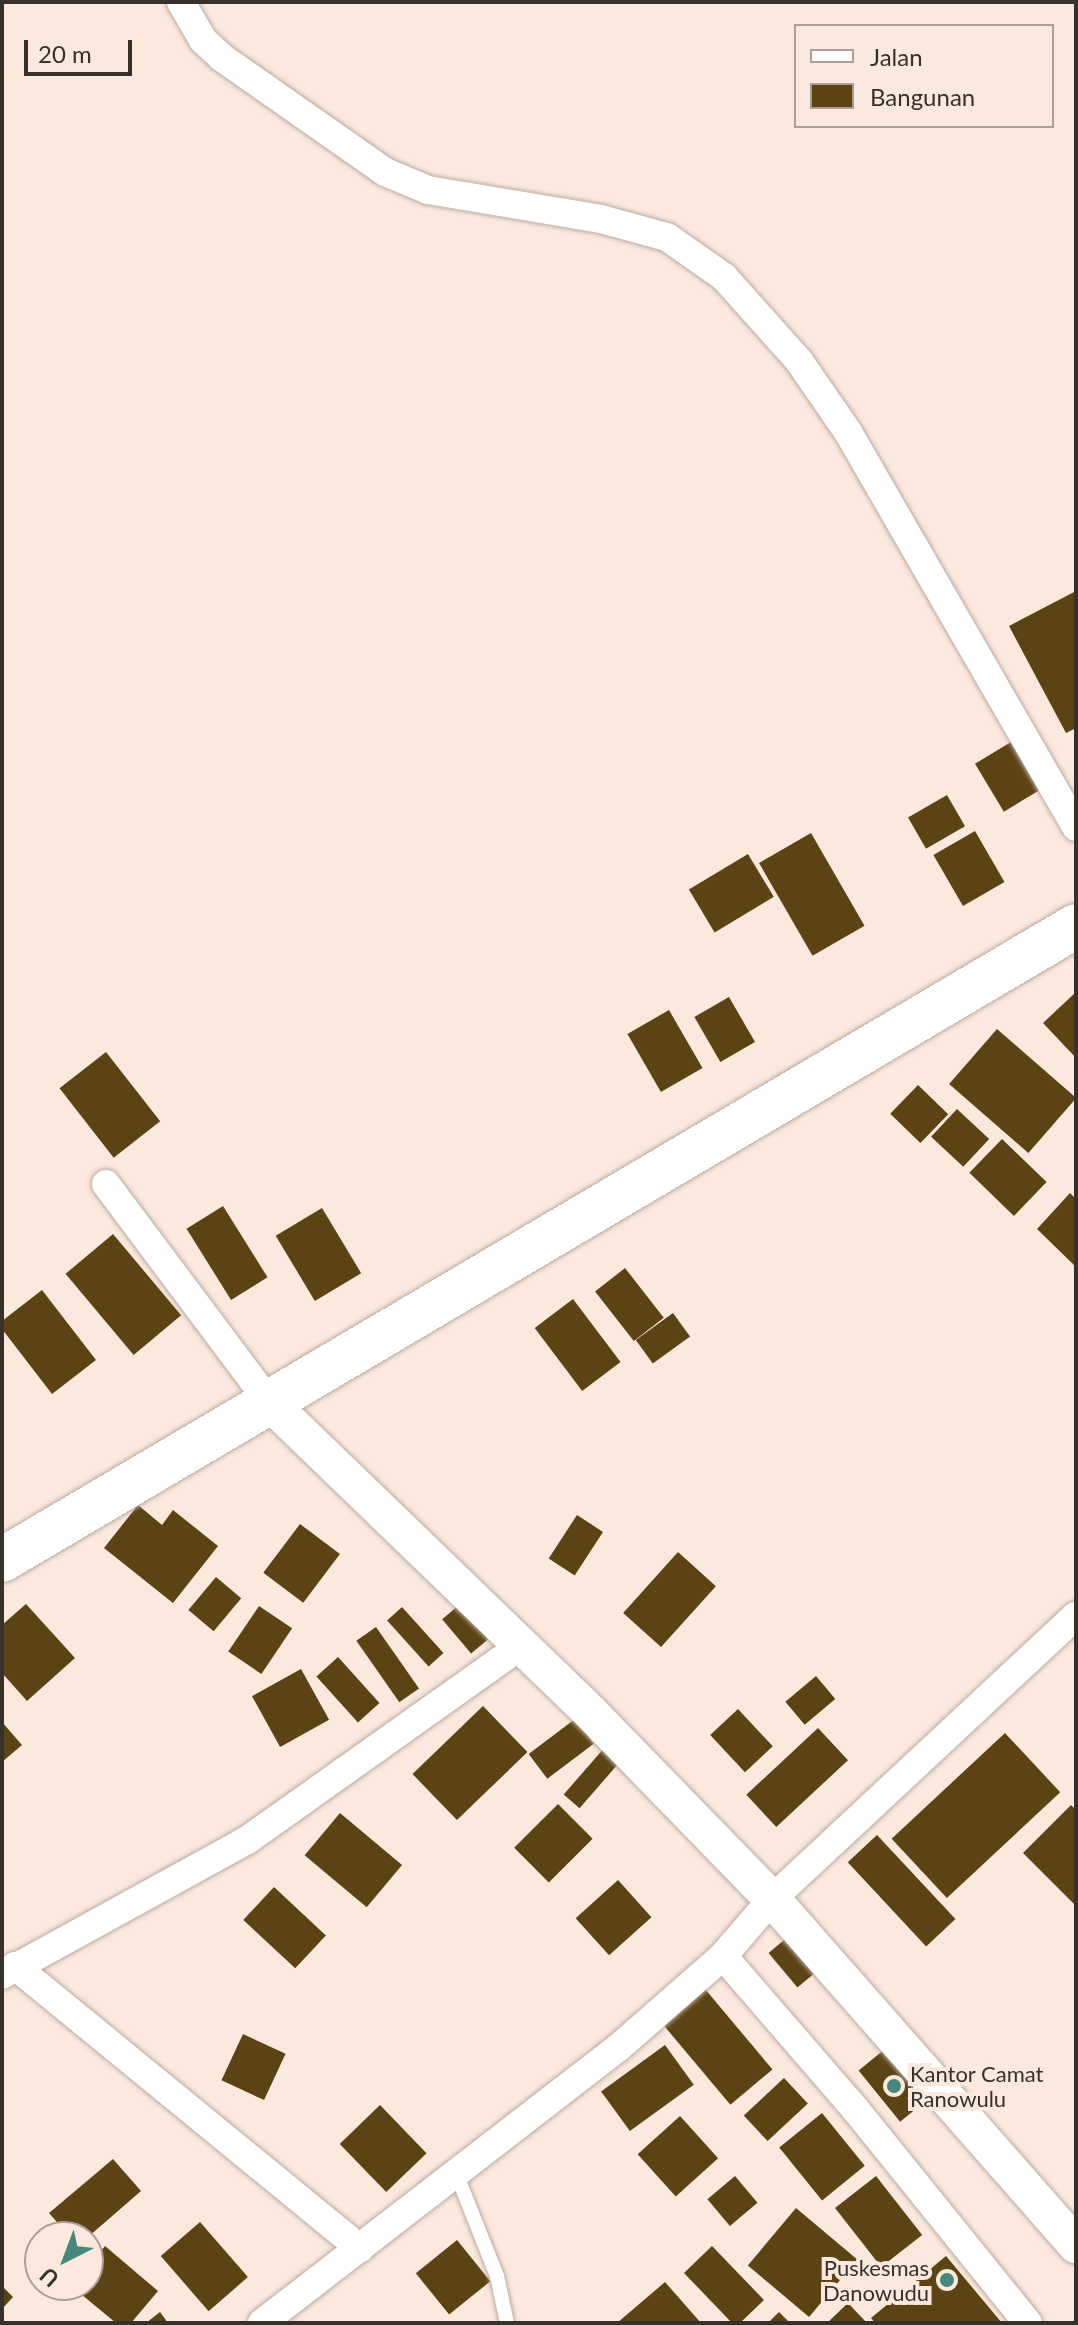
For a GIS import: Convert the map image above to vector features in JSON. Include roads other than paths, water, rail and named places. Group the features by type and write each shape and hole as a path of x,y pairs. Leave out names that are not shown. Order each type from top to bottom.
{"highway":[{"path":"2,1560 1076,926"}],"street":[{"path":"181,2 203,40 221,57 385,172 428,190 601,219 667,237 724,277 799,361 848,432 1076,827"},
{"path":"106,1184 270,1403 520,1646 772,1899 1076,2245"},
{"path":"262,2323 618,2048 723,1956 772,1899 1076,1616"},
{"path":"360,2248 8,1971 158,1894 246,1841 520,1646"},
{"path":"723,1956 1028,2323"}],"lane":[{"path":"456,2173 497,2276 507,2323"}],"place":[{"name":"Kantor Camat Ranowulu","path":"894,2086"},
{"name":"Puskesmas Danowudu","path":"947,2280"}]}
